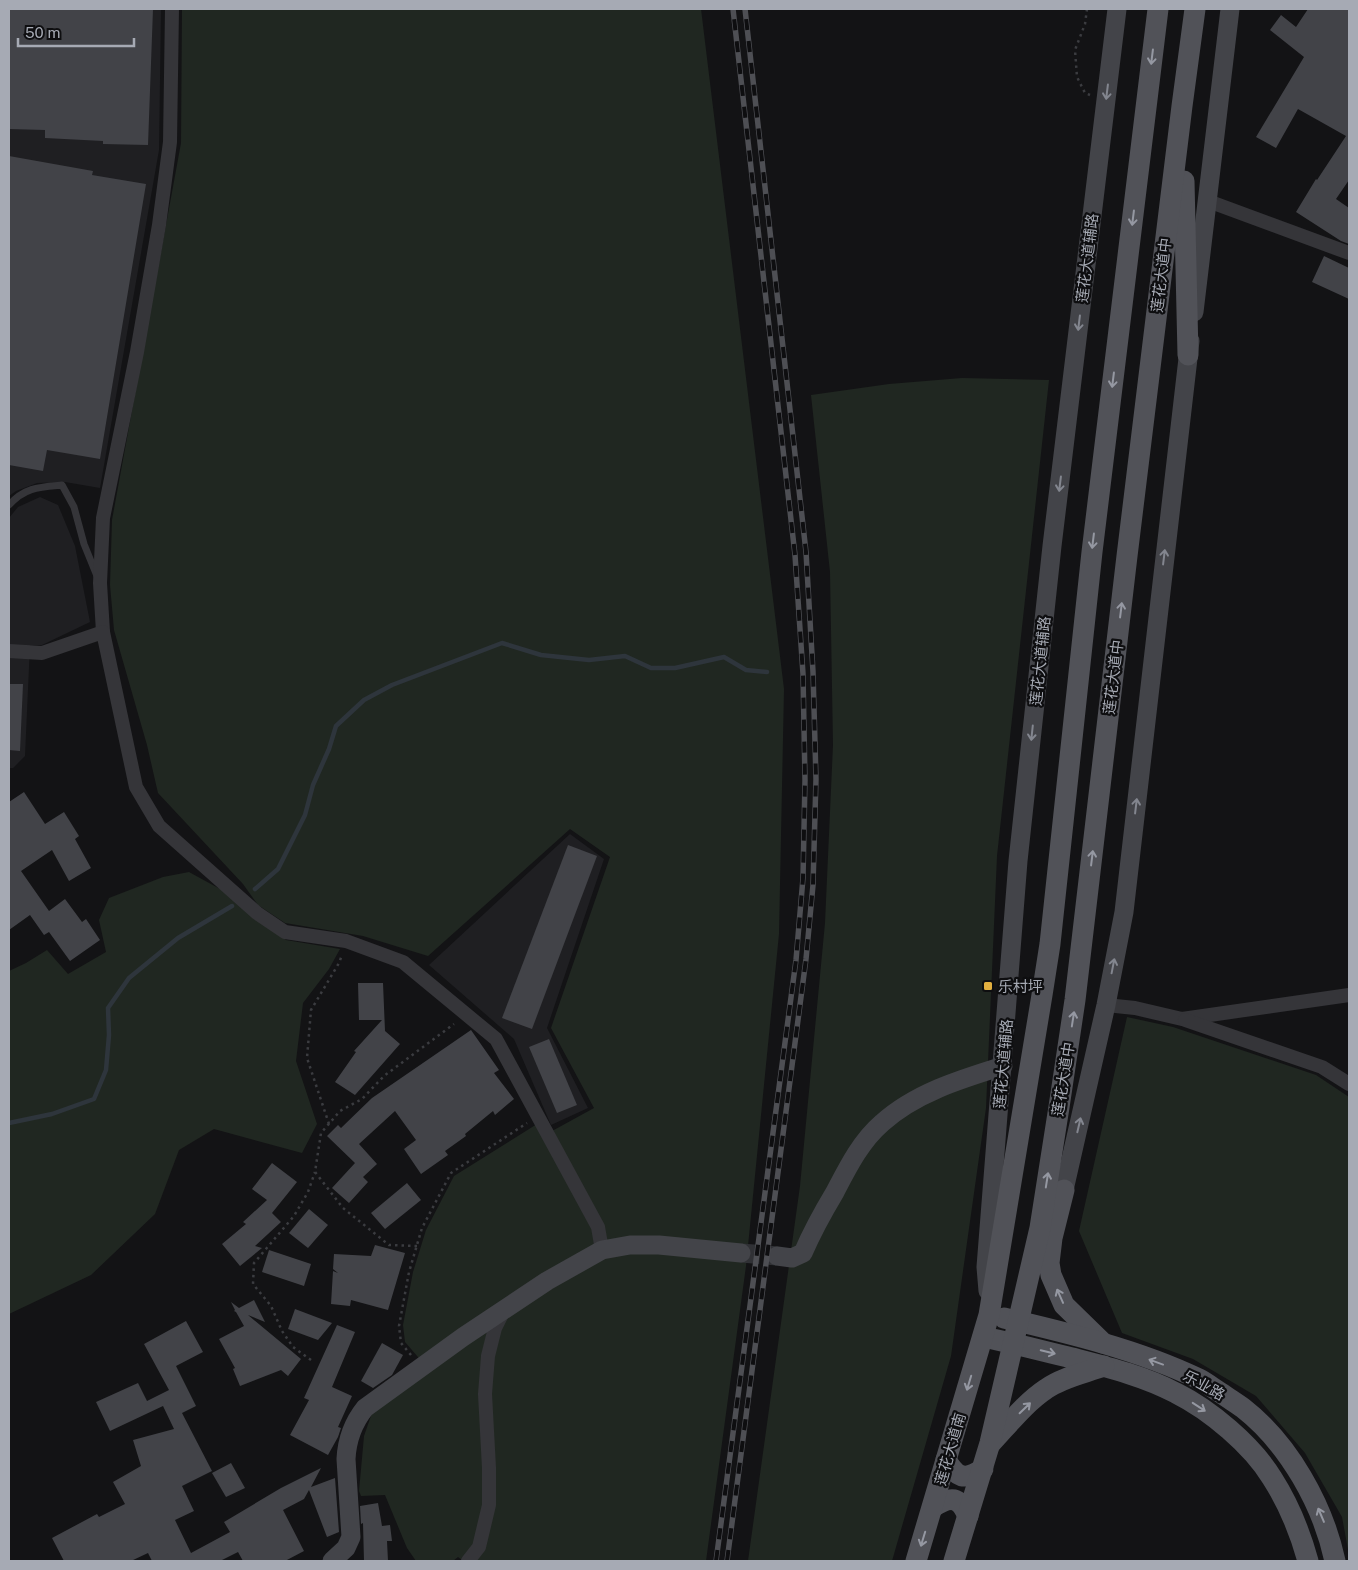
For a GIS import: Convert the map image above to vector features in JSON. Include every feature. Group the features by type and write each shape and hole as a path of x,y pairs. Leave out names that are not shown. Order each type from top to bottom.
{"main road":[{"path":"983,1337 989,1315 1050,944 1092,552 1158,9"},
{"name":"莲花大道中","path":"1013,1343 1040,1228 1076,1000 1195,9"},
{"path":"1182,106 1188,355"},
{"path":"1040,1228 1064,1190"},
{"path":"1064,1190 1052,1238 1049,1264 1051,1275 1064,1305 1105,1345"},
{"name":"乐业路","path":"989,1315 1105,1345 1158,1362 1200,1380 1244,1408 1266,1429 1292,1462 1324,1522 1335,1561"},
{"name":"乐业路","path":"983,1337 1104,1366 1141,1378 1177,1393 1216,1418 1250,1450 1272,1477 1302,1538 1308,1561"},
{"name":"莲花大道南","path":"916,1561 983,1337"},
{"path":"954,1561 983,1469 1013,1343"},
{"path":"990,1443 1046,1389 1069,1378 1104,1366"},
{"path":"946,1460 953,1472 966,1477 974,1475 983,1469"},
{"path":"933,1507 945,1500 952,1499 964,1505 968,1516"}],"street":[{"path":"172,9 170,142 159,225 137,352 103,518 100,583 103,632 136,787 159,826 257,913 285,932 346,941 403,962 496,1039 598,1227 602,1250"},
{"name":"莲花大道辅路","path":"989,1315 986,1266 1019,851 1052,546 1117,9"},
{"path":"1064,1190 1106,1005 1124,912 1230,9"},
{"path":"1208,201 1349,253"},
{"path":"9,651 42,653 103,632"},
{"path":"1182,1019 1349,995"},
{"path":"1106,1005 1135,1008 1182,1019 1322,1067 1349,1084"},
{"path":"777,1256 792,1258 803,1253 810,1236 858,1150 882,1122 898,1110 938,1088 1003,1066"},
{"path":"332,1561 346,1548 351,1537 346,1459 347,1447 355,1420 365,1408 547,1281 602,1250 630,1245 659,1245 741,1253"},
{"path":"468,1561 479,1547 489,1505 485,1394 488,1356 495,1328 505,1309"}],"lane":[{"path":"9,505 17,495 36,487 62,485 74,507 84,544 100,583"}],"path":[{"path":"1087,9 1085,24 1075,50 1077,77 1085,93 1106,101"},
{"path":"329,1124 307,1058 311,1010 339,963 346,941"},
{"path":"311,1360 293,1347 282,1331 270,1306 253,1284 254,1264 294,1216 308,1192 314,1172 321,1133 340,1111 362,1098 391,1071 466,1014"},
{"path":"422,1368 401,1343 399,1326 410,1272 422,1228 451,1173 538,1117"},
{"path":"314,1172 343,1208 389,1245 417,1246"}],"shaded area":[{"path":"9,9 161,9 159,150 100,488 65,482 37,483 16,491 9,496"},
{"path":"182,9 701,9 784,689 779,934 746,1266 706,1561 463,1561 458,1557 453,1561 416,1561 407,1548 385,1495 361,1496 359,1491 364,1436 373,1410 430,1371 405,1342 403,1325 413,1272 426,1230 454,1176 537,1124 543,1136 594,1108 551,1028 610,857 570,829 428,956 363,936 285,923 258,905 243,884 158,793 147,745 114,630 110,585 112,520 181,143"},
{"path":"962,378 1049,380 997,856 986,1108 951,1356 892,1561 748,1561 800,1186 825,923 833,745 830,572 811,395 889,384"},
{"path":"40,497 58,505 75,546 90,622 42,645 30,645 25,756 13,768 9,768 9,518 18,507"},
{"path":"570,834 604,859 547,1028 588,1108 551,1125 514,1039 429,965"},
{"path":"189,872 220,889 286,940 340,949 329,969 303,1003 296,1061 317,1124 302,1153 214,1129 179,1150 155,1214 91,1275 9,1314 9,971 47,950 68,974 106,952 99,920 109,898 163,877"},
{"path":"1127,1017 1173,1027 1316,1075 1349,1097 1349,1555 1342,1517 1305,1453 1256,1396 1193,1359 1122,1333 1079,1231"}],"building":[{"path":"9,9 153,9 148,145 103,144 103,141 45,138 45,130 9,129"},
{"path":"1308,9 1349,9 1349,180 1336,199 1349,208 1349,244 1341,241 1296,212 1346,136 1298,109 1276,148 1256,137 1304,57 1270,30 1281,15 1296,27"},
{"path":"9,156 93,171 92,175 146,184 100,459 47,450 43,471 9,465"},
{"path":"1324,256 1349,268 1349,299 1312,282"},
{"path":"9,684 23,684 20,751 9,750"},
{"path":"24,792 45,824 64,812 79,836 75,839 91,868 69,881 52,850 21,871 49,911 65,899 82,922 86,919 100,940 70,961 49,932 44,935 30,915 9,930 9,802"},
{"path":"568,845 597,856 532,1029 502,1018"},
{"path":"358,983 383,983 385,1031 400,1044 355,1095 335,1082 356,1052 354,1051 382,1020 359,1020"},
{"path":"471,1030 499,1070 494,1073 514,1099 495,1115 493,1111 465,1134 466,1136 445,1151 448,1155 421,1174 404,1149 416,1140 395,1111 359,1144 377,1164 363,1177 368,1182 349,1203 332,1188 355,1163 327,1136 338,1125 341,1128 372,1098"},
{"path":"549,1039 577,1105 557,1113 529,1047"},
{"path":"272,1163 297,1182 272,1213 281,1222 255,1246 262,1248 240,1266 222,1244 246,1224 243,1222 267,1200 252,1189"},
{"path":"407,1183 421,1200 385,1229 371,1213"},
{"path":"309,1209 328,1225 308,1248 289,1233"},
{"path":"375,1245 405,1253 388,1310 351,1300 350,1306 331,1304 333,1271 338,1273 333,1269 334,1254 371,1256"},
{"path":"269,1250 311,1264 304,1286 262,1272"},
{"path":"254,1300 265,1322 248,1315 301,1359 288,1376 281,1370 240,1386 233,1369 235,1368 219,1339 244,1326 234,1311 231,1302 239,1308"},
{"path":"295,1309 332,1323 318,1340 288,1329"},
{"path":"186,1321 203,1352 176,1366 196,1406 182,1413 212,1471 182,1486 194,1511 175,1520 191,1553 230,1532 224,1522 281,1488 321,1468 311,1487 335,1478 339,1532 327,1537 309,1490 304,1499 283,1510 304,1551 285,1561 243,1561 238,1552 220,1561 152,1561 148,1553 131,1561 64,1561 52,1538 97,1514 99,1517 125,1504 113,1482 141,1466 133,1440 174,1429 163,1406 110,1431 96,1402 138,1383 147,1401 169,1390 144,1344"},
{"path":"337,1325 355,1332 332,1387 352,1396 338,1427 341,1428 338,1437 328,1455 290,1435 309,1400 304,1398"},
{"path":"382,1343 403,1355 392,1375 373,1388 361,1381"},
{"path":"231,1463 245,1488 226,1497 212,1473"},
{"path":"378,1503 382,1526 390,1525 392,1541 387,1541 388,1561 364,1561 363,1523 361,1524 360,1506"}],"waterway":[{"path":"255,889 278,869 305,815 313,785 329,749 336,726 364,700 392,685 502,643 541,655 589,660 625,656 651,668 675,668 724,657 746,670 767,672"},
{"path":"9,1123 52,1114 94,1099 106,1070 109,1035 108,1008 129,978 178,938 232,906"}],"tunnel":[{"path":"741,1253 777,1256"}],"railway":[{"path":"716,1561 796,960 803,878 805,780 803,674 795,555 733,9"},
{"path":"727,1561 806,959 813,885 816,779 813,672 806,552 745,9"}],"place":[{"name":"乐村坪","path":"988,986"}]}
